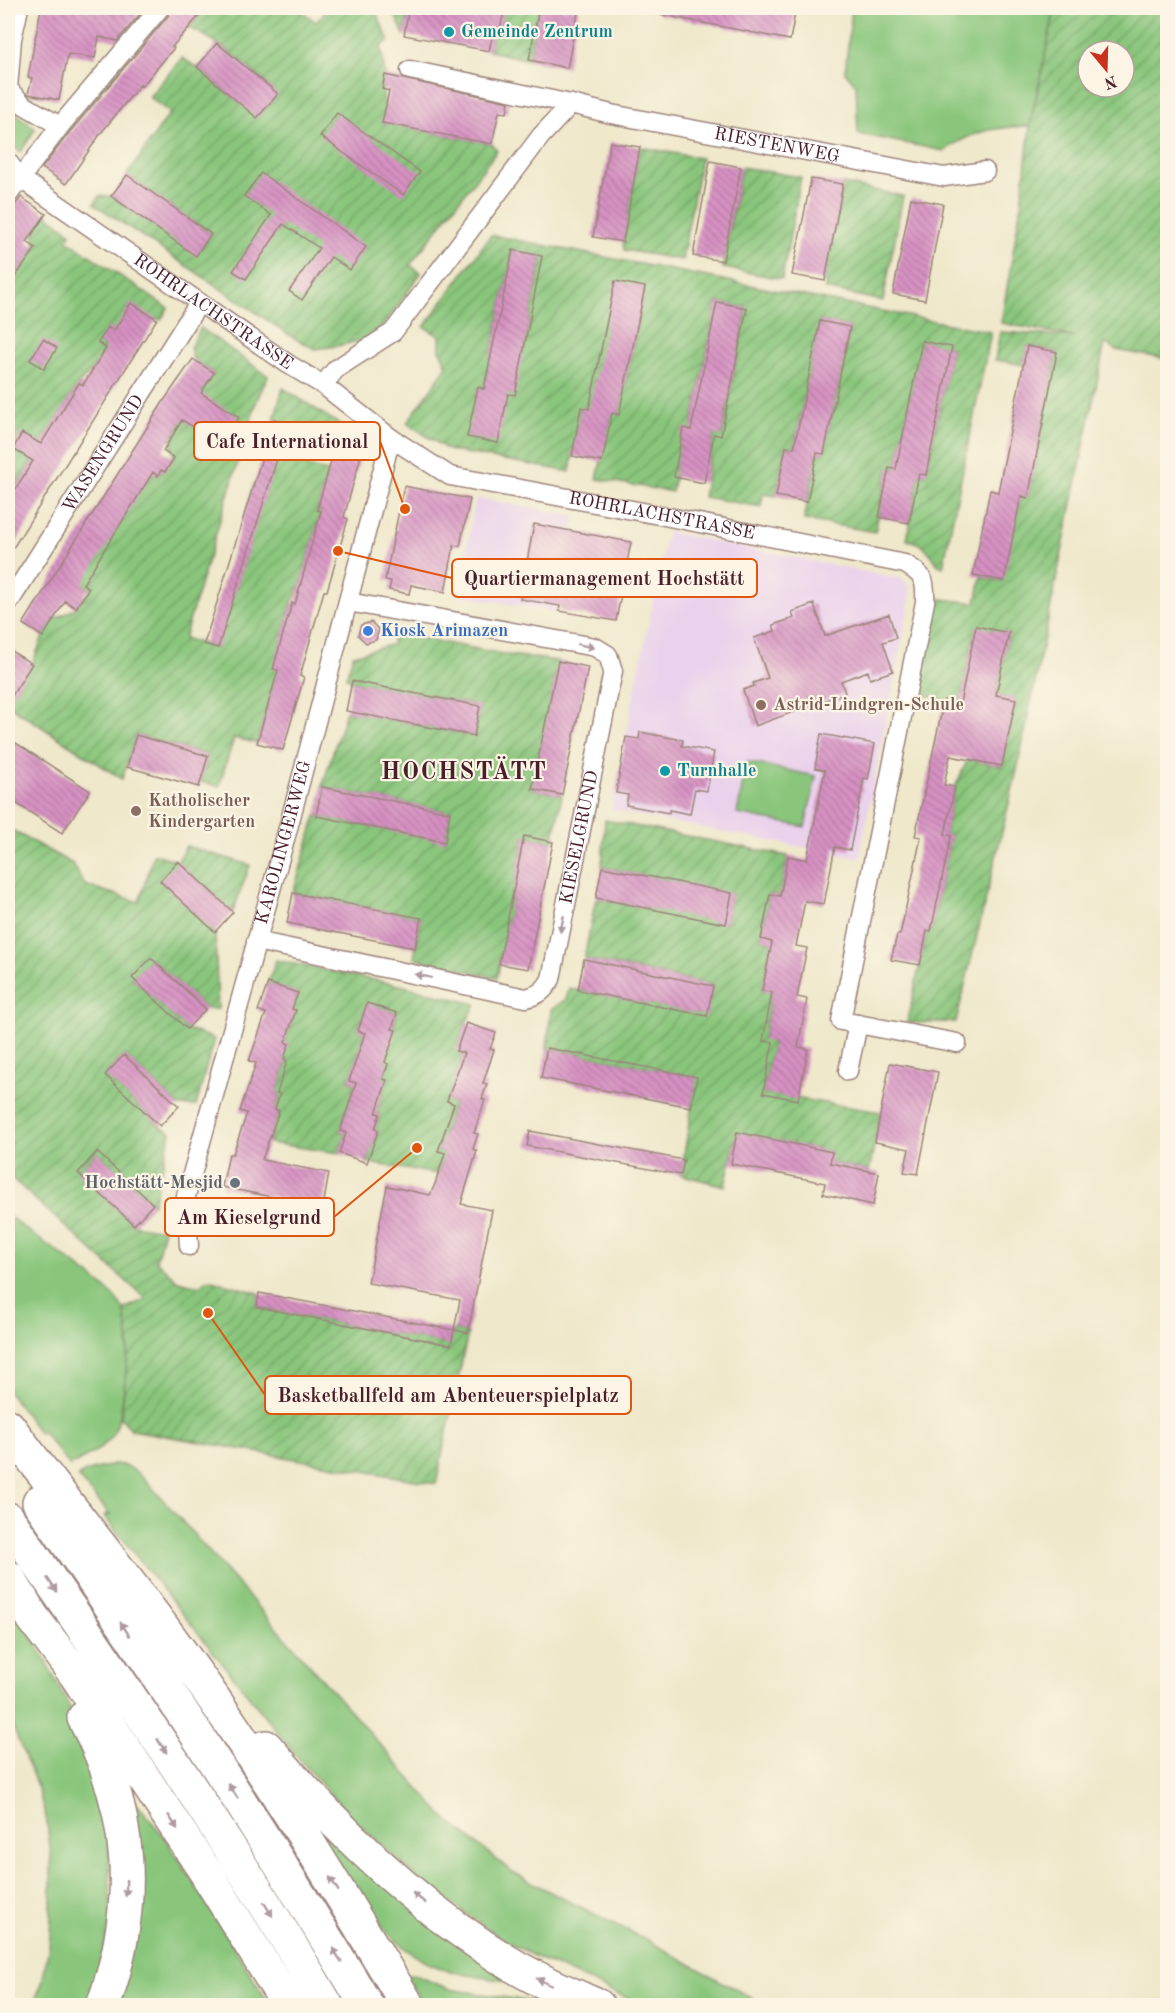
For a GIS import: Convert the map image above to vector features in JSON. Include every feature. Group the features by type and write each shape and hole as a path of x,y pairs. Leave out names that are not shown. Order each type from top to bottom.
{"highway":[{"path":"8,1426 24,1470 57,1510 206,1673 240,1718 315,1802 389,1874 465,1935 513,1965 598,2006"},
{"path":"57,1510 368,2006"},
{"path":"14,1527 201,1803 327,2006"},
{"path":"8,1577 33,1618 99,1748 112,1780 122,1820 126,1870 125,1910 116,1965 104,2006"},
{"path":"33,1618 89,1695 207,1874 289,2006"},
{"path":"163,1628 308,1842 408,2006"}],"street":[{"path":"19,8 12,39 8,88 24,105 60,126"},
{"path":"8,195 14,176 60,126 160,8"},
{"name":"RIESTENWEG","path":"410,70 611,114 944,177 985,171"},
{"path":"322,385 336,369 393,332 541,136 571,104"},
{"name":"ROHRLACHSTRASSE","path":"8,162 14,176 322,385 391,438 450,476 894,561 905,564 920,573 926,588 926,602 841,1021 858,1024"},
{"name":"WASENGRUND","path":"8,604 199,303"},
{"name":"KAROLINGERWEG","path":"189,1246 186,1196 287,832 391,438"},
{"name":"KIESELGRUND","path":"256,941 526,998 537,996 545,990 551,979 613,671 608,655 595,647 348,602"},
{"path":"848,1071 858,1024 957,1042"}],"shaded area":[{"path":"476,498 575,516 556,612 458,595"},
{"name":"Astrid-Lindgren-Schule","path":"667,532 902,579 910,587 910,599 859,858 611,810"}],"green space":[{"path":"206,8 298,8 316,22 329,8 374,8 389,40 381,47 385,75 382,89 385,108 383,123 492,144 497,151 410,265 421,273 383,326 363,340 315,349 294,338 94,204 99,196 111,196 196,255 211,234 127,175 170,113 149,97 182,58 197,67 257,117 277,94 224,48 189,28"},
{"path":"392,8 409,8 404,35"},
{"path":"505,8 539,8 529,60 489,51 494,28 500,29"},
{"path":"852,8 1055,8 1030,126 985,131 965,138 944,151 858,134 856,85 845,72"},
{"path":"1055,8 1167,8 1167,359 1115,350 1105,343 1017,770 956,1022 907,1023 927,931 931,931 951,836 945,834 955,787 968,759 1002,766 1016,700 996,695 1009,633 976,627 960,703 915,693 934,598 976,603 981,577 1003,581 1021,496 1028,497 1057,352 1028,346 1023,365 995,360 1000,332 1075,337 1001,323 1021,205 1030,126"},
{"path":"8,98 19,116 35,129 21,152 8,143"},
{"path":"640,147 701,158 682,260 624,250 623,242"},
{"path":"741,167 801,177 782,279 723,268"},
{"path":"843,184 903,196 883,301 825,289"},
{"path":"46,214 71,233 67,240 168,308 161,320 157,319 114,331 108,327 100,358 79,383 18,484 8,493 8,287 35,248 34,232"},
{"path":"491,235 991,332 943,567 938,565 922,546 907,540 919,474 926,475 952,347 922,342 896,469 888,468 875,532 804,520 817,453 824,454 850,327 820,321 794,448 786,447 776,496 763,494 761,507 703,497 714,434 722,435 747,308 717,302 691,430 683,429 672,492 597,479 612,413 619,414 645,288 589,409 581,408 570,472 448,450 407,423 447,366 440,350 440,336 424,327","holes":["513,250 542,257 524,349 508,394 468,437 478,388 484,389"]},
{"path":"201,328 268,376 257,400 184,638 217,648 262,504 249,500 254,484 267,488 288,424 274,419 283,388 370,444 318,432 308,466 328,472 317,510 321,511 301,584 292,603 274,668 278,670 257,743 234,738 219,786 201,782 208,755 136,735 122,779 8,705 8,686 15,690 32,664 53,620 76,608 82,598 85,599 91,589 79,582 153,472 158,475 174,458 171,439 214,373 193,359 190,347"},
{"path":"394,633 509,655 558,661 533,789 562,795 553,842 524,836 497,978 414,958 421,918 293,893 316,816 445,841 450,812 322,787 346,711 474,736 480,706 352,681 346,677 353,655 393,644 391,637"},
{"path":"747,762 816,776 805,827 737,814"},
{"path":"605,820 788,856 780,896 770,894 761,939 772,942 762,990 772,992 763,1040 773,1042 763,1093 881,1112 869,1171 830,1163 832,1152 737,1133 725,1186 681,1175 696,1077 547,1048 551,1010 566,999 569,988 707,1015 713,985 584,959 596,898 726,923 732,894 602,867"},
{"path":"8,828 73,864 85,885 139,902 154,854 178,861 186,846 250,865 233,912 206,886 161,882 215,932 218,1009 206,1009 151,958 132,978 187,1029 214,1039 196,1106 179,1106 124,1055 105,1075 160,1126 171,1132 153,1204 97,1152 78,1173 134,1225 164,1230 156,1261 178,1281 199,1286 208,1279 259,1293 257,1307 450,1345 454,1330 468,1333 436,1484 132,1430 121,1418 129,1342 124,1309 146,1299 8,1175"},
{"path":"276,960 404,986 476,1004 466,1023 457,1051 464,1053 447,1101 454,1104 438,1151 445,1153 438,1174 367,1163 378,1131 375,1129 380,1114 376,1113 387,1081 383,1079 388,1064 385,1062 397,1013 367,1004 358,1030 365,1033 349,1081 356,1083 340,1131 346,1133 339,1153 268,1143 279,1111 275,1109 280,1094 277,1093 287,1061 284,1059 285,1042 296,1011 292,1009 298,994 268,983"},
{"path":"8,1215 106,1289 118,1301 127,1320 127,1359 122,1405 116,1428 105,1444 70,1466 42,1431 39,1433 8,1391"},
{"path":"115,1464 127,1466 142,1476 446,1819 511,1871 645,1939 764,2005 642,2005 535,1957 502,1939 420,1881 345,1811 300,1760 104,1516 106,1514 111,1516 78,1477 85,1472"},
{"path":"39,1524 81,1584 353,2005 342,2005 31,1529"},
{"path":"8,1598 43,1656 80,1727 108,1817 111,1919 90,2005 33,2005 42,1983 49,1947 51,1854 46,1817 37,1786 8,1715"},
{"path":"134,1800 166,1839 270,2005 112,2006 132,1801"},
{"path":"313,1824 514,1982 466,1975 438,1967 417,1957 398,1943 381,1926 351,1886"},
{"path":"412,1974 450,1989 552,2005 423,2005 406,1976"}],"building":[{"path":"41,8 124,8 140,14 117,41 99,37 95,58 68,54 59,100 28,94 32,78 28,77"},
{"path":"171,8 206,8 101,133 66,184 42,168 169,15"},
{"name":"Gemeinde Zentrum","path":"409,8 505,8 500,29 494,28 489,51 404,35"},
{"path":"539,8 579,8 567,68 529,60"},
{"path":"657,8 796,8 790,40 657,14"},
{"path":"217,43 278,94 257,118 197,67"},
{"path":"385,75 509,102 507,113 499,112 492,144 382,123 389,91 382,89"},
{"path":"337,113 420,172 403,195 320,136"},
{"path":"610,142 640,147 623,242 593,237"},
{"path":"710,161 741,167 723,261 693,256"},
{"path":"261,173 366,247 350,270 331,257 302,300 289,291 319,248 283,224 246,279 233,271 271,215 244,196"},
{"path":"127,175 211,234 196,256 111,196"},
{"path":"811,179 843,184 825,281 792,275"},
{"path":"21,197 46,214 27,242 36,248 8,287 8,233 16,221 8,215"},
{"path":"911,198 943,204 925,300 893,294"},
{"path":"513,250 542,256 515,395 508,394 498,443 467,437 478,387 484,389"},
{"path":"615,281 645,287 619,415 612,413 602,462 572,456 581,407 589,409"},
{"path":"717,302 747,308 721,436 714,434 704,483 674,477 683,428 691,430"},
{"path":"131,303 157,319 8,556 8,501 33,461 13,449 22,433 41,444 79,383 83,385 106,348 98,343 108,327 114,331"},
{"path":"820,321 850,327 824,454 817,453 807,502 776,496 786,447 794,448"},
{"path":"43,339 57,348 44,369 30,360"},
{"path":"922,341 952,347 926,475 919,474 909,523 879,517 889,468 896,469"},
{"path":"1027,346 1057,352 1028,498 1021,496 1004,581 973,575 990,490 998,492"},
{"path":"193,359 214,373 201,393 239,417 231,431 222,426 220,430 216,428 210,437 182,420 163,451 174,458 165,472 161,470 158,476 153,472 83,584 89,588 76,608 65,601 43,637 23,624 165,399"},
{"path":"274,419 288,424 218,648 204,644"},
{"path":"336,444 362,452 344,517 348,519 327,591 324,591 300,676 304,677 283,750 257,743 278,670 273,669 292,603 295,604 321,511 317,510"},
{"path":"404,486 470,499 460,546 454,545 445,592 411,585 409,594 389,590 391,581 385,580"},
{"path":"534,524 631,542 616,621 559,611 560,606 520,599"},
{"path":"814,604 825,636 889,614 896,638 883,642 893,671 870,679 868,671 841,681 845,693 755,726 743,690 754,686 753,683 768,678 754,638 775,631 773,625 794,618 792,612"},
{"path":"371,622 379,630 376,640 366,643 358,635 361,625"},
{"path":"976,626 1009,633 996,695 1016,699 1002,766 950,756 944,785 955,787 945,834 951,836 931,931 927,931 920,965 891,960 897,935 900,935 921,837 915,836 944,700 960,703"},
{"path":"8,649 32,664 8,702"},
{"path":"558,661 588,667 562,795 532,789"},
{"path":"352,681 480,706 474,736 346,711"},
{"name":"Turnhalle","path":"640,732 683,740 682,746 714,752 707,791 695,789 690,814 669,810 669,813 626,805 628,795 616,793 626,737 639,739"},
{"path":"821,734 875,744 868,779 864,778 850,850 835,847 824,904 805,901 796,946 807,948 797,997 807,999 798,1047 808,1049 798,1100 763,1093 773,1042 763,1041 772,992 762,991 772,942 761,939 770,894 780,896 788,856 807,860 825,770 815,768"},
{"path":"136,735 208,756 199,787 127,767"},
{"path":"8,738 90,791 62,833 8,798"},
{"path":"322,787 450,812 445,842 316,816"},
{"path":"524,836 553,842 528,969 499,964"},
{"path":"178,861 233,912 215,932 160,881"},
{"path":"602,867 732,893 726,924 596,898"},
{"path":"293,893 421,918 415,948 287,923"},
{"path":"151,958 206,1009 187,1029 132,978"},
{"path":"584,959 713,986 707,1016 578,990"},
{"path":"268,983 298,993 292,1009 296,1010 285,1042 289,1044 284,1059 287,1061 277,1093 280,1094 275,1109 279,1111 262,1160 329,1173 323,1207 222,1187 229,1154 233,1154 247,1113 240,1111 256,1063 249,1061 266,1013 258,1011"},
{"path":"367,1003 397,1013 392,1029 396,1030 385,1062 388,1064 383,1079 387,1080 376,1113 380,1114 375,1129 378,1131 367,1163 339,1153 346,1133 340,1131 356,1083 349,1081 365,1033 358,1031"},
{"path":"466,1023 496,1033 490,1049 494,1050 483,1083 487,1084 482,1099 485,1100 474,1133 478,1134 473,1149 477,1151 461,1204 492,1210 468,1333 454,1330 460,1300 368,1283 387,1186 430,1195 435,1184 445,1153 438,1151 454,1104 447,1101 464,1053 456,1051"},
{"path":"547,1048 697,1077 691,1107 541,1078"},
{"path":"124,1055 179,1106 160,1126 105,1075"},
{"path":"890,1063 938,1072 918,1174 904,1172 909,1149 875,1142"},
{"path":"530,1131 684,1160 681,1175 527,1146"},
{"path":"737,1132 832,1152 830,1163 879,1173 873,1205 823,1194 825,1183 731,1164"},
{"path":"97,1152 153,1204 134,1225 78,1173"},
{"path":"259,1293 454,1330 451,1345 257,1307"}],"place":[{"name":"Gemeinde Zentrum","path":"449,32"},
{"name":"Cafe International","path":"405,509"},
{"name":"Quartiermanagement Hochstätt","path":"338,551"},
{"name":"Kiosk Arimazen","path":"368,631"},
{"name":"Astrid-Lindgren-Schule","path":"761,705"},
{"name":"Turnhalle","path":"665,771"},
{"name":"Katholischer Kindergarten","path":"136,811"},
{"name":"Am Kieselgrund","path":"417,1148"},
{"name":"Hochstätt-Mesjid","path":"235,1183"},
{"name":"Basketballfeld am Abenteuerspielplatz","path":"208,1313"}],"district":[{"name":"HOCHSTÄTT","path":"464,773"}]}
